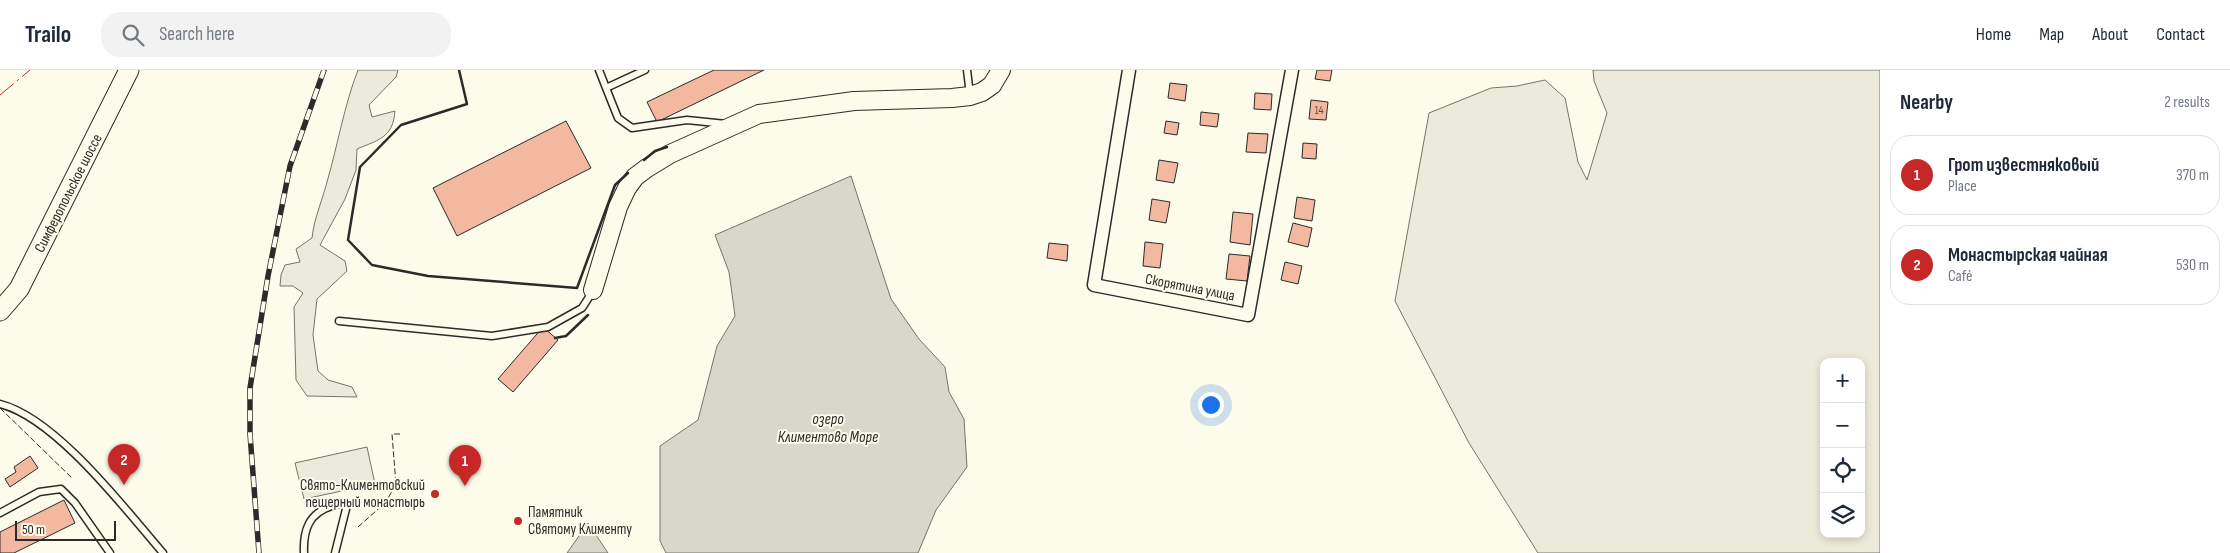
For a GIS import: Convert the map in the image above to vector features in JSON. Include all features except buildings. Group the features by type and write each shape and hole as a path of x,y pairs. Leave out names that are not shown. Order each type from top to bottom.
{"main road":[{"name":"Симферопольское шоссе","path":"0,311 19,289 129,70"}],"street":[{"path":"593,290 618,206 627,188 635,177 670,154 759,114 854,101 970,96 982,92 992,85 1001,70"},
{"name":"Скорятина улица","path":"1128,70 1094,285 1248,315 1292,70"}],"lane":[{"path":"599,70 618,118 632,128 688,120 733,125"},
{"path":"606,88 645,70"},
{"path":"967,70 970,96"},
{"path":"339,321 492,336 548,327 582,308 593,290"},
{"path":"0,404 16,408 59,438 163,553"},
{"path":"0,513 39,492 61,489 75,503 110,553"},
{"path":"304,553 303,541 311,517 321,509 342,503 347,505 335,553"}],"shaded area":[{"path":"358,70 398,70 396,77 369,105 372,117 395,111 394,120 388,133 383,137 357,149 356,170 345,199 320,245 345,261 347,271 317,299 313,335 318,371 328,380 352,387 357,397 307,396 296,380 294,307 303,293 293,286 280,286 281,275 285,265 300,262 296,249 312,238 314,224"},
{"path":"1593,70 1880,70 1880,553 1538,553 1469,443 1395,301 1429,113 1491,88 1517,86 1545,80 1565,98 1578,162 1587,180 1607,113 1594,81"},
{"path":"367,447 375,484 304,499 295,463"}],"water":[{"name":"озеро Климентово Море","path":"851,176 891,299 919,339 945,367 949,392 964,419 967,467 936,510 918,553 666,553 660,541 660,446 698,420 717,346 735,316 729,272 715,235"},
{"path":"588,523 608,553 567,553"}],"railway":[{"path":"259,553 250,434 250,388 268,276 290,166 324,70"}],"fence":[{"path":"0,408 73,479"},
{"path":"358,527 385,503 396,485 392,434 400,434"}],"wall":[{"path":"459,70 467,104 401,125 360,167 348,240 372,265 428,276 577,288 615,185 628,173"},
{"path":"644,160 655,151 667,147"},
{"path":"555,338 566,336 588,315"}],"power":[{"path":"0,95 30,70"}],"place":[{"name":"Монастырская чайная","path":"124,485"},
{"name":"Грот известняковый","path":"465,486"},
{"name":"Свято-Климентовский пещерный монастырь","path":"435,494"},
{"name":"Памятник Святому Клименту","path":"518,521"}]}
